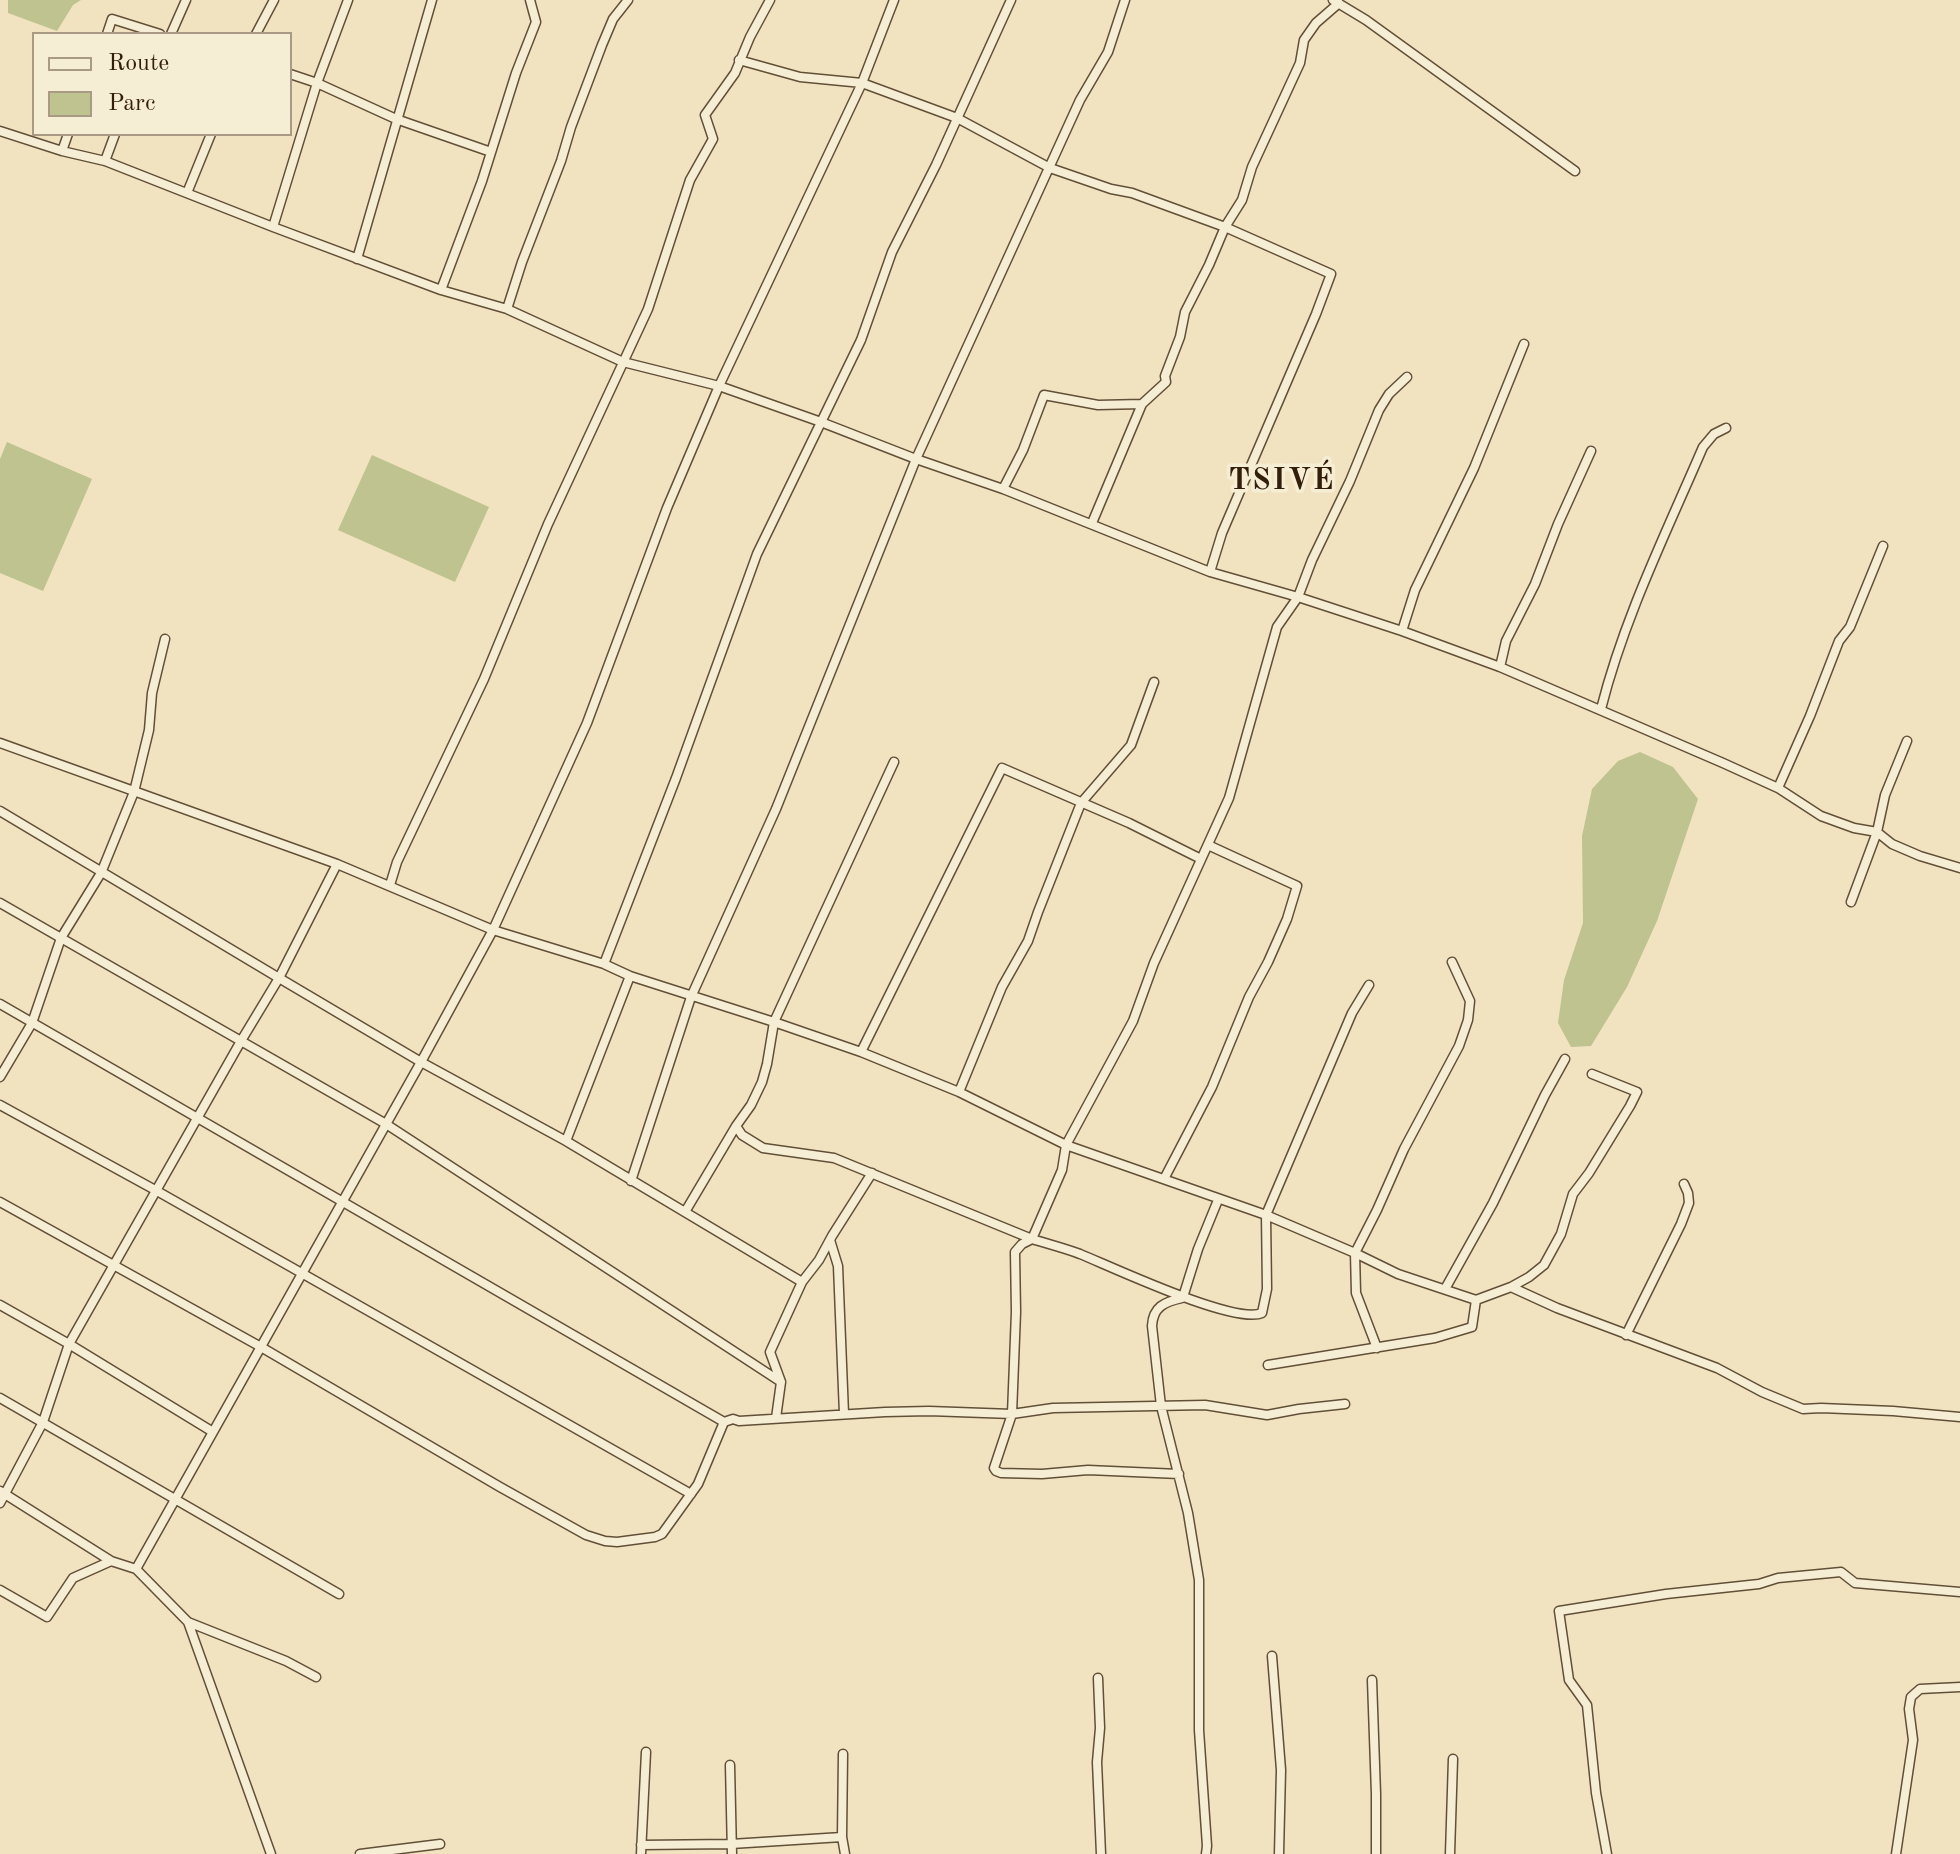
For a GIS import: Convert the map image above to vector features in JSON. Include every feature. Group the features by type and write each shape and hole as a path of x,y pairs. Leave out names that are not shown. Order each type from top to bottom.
{"street":[{"path":"172,32 186,0"},
{"path":"257,32 274,0"},
{"path":"273,227 317,83 348,0"},
{"path":"357,259 432,0"},
{"path":"441,290 536,22 530,0"},
{"path":"507,309 602,45 613,19 628,0"},
{"path":"390,885 397,862 484,679 548,524 648,309 690,180 713,139 705,115 735,73 770,0"},
{"path":"136,1569 493,930 587,723 667,508 719,386 862,83 894,0"},
{"path":"604,964 676,778 757,554 861,340 892,252 1011,0"},
{"path":"631,1181 691,997 776,809 916,459 1080,100 1108,52 1125,0"},
{"path":"1092,523 1142,404 1166,382 1165,376 1180,337 1185,312 1225,227 1242,200 1252,167 1300,63 1304,40 1336,2 1420,58 1575,171"},
{"path":"108,32 112,19 154,32"},
{"path":"739,60 800,77 862,83 957,118 1050,168 1132,193 1225,227 1331,274 1222,533 1210,572"},
{"path":"292,75 396,119 491,152"},
{"path":"0,131 105,161 441,290 507,309 623,362 719,386 821,422 1092,523 1210,572 1402,631 1500,667 1778,788 1821,816 1854,828 1877,832 1892,844 1960,868"},
{"path":"62,151 67,136"},
{"path":"105,161 114,136"},
{"path":"187,193 210,136"},
{"path":"1402,631 1415,590 1474,468 1524,344"},
{"path":"1179,1474 1088,1470 1042,1474 1001,1473 994,1468 1012,1414 1015,1252 1032,1239 1062,1170 1066,1145 1133,1021 1154,963 1229,798 1277,627 1298,597 1379,410 1389,394 1407,377"},
{"path":"1003,489 1023,450 1044,395 1098,405 1142,404"},
{"path":"1601,709 1626,626 1703,447 1714,434 1726,428"},
{"path":"1500,667 1506,641 1535,584 1591,451"},
{"path":"1778,788 1839,641 1850,627 1883,546"},
{"path":"0,1077 32,1023 61,938 101,873 134,792 165,639"},
{"path":"959,1092 1002,987 1028,941 1081,803 1131,745 1154,682"},
{"path":"1851,902 1877,832 1885,795 1907,741"},
{"path":"0,743 337,864 493,930 604,964 691,997 861,1052 959,1092 1066,1145 1266,1215 1398,1274 1476,1300 1511,1287 1544,1265 1561,1234 1573,1194 1637,1092 1592,1074"},
{"path":"685,1212 762,1082 774,1022 894,762"},
{"path":"861,1052 1002,768 1129,823 1201,859"},
{"path":"0,811 421,1062 566,1141 802,1282"},
{"path":"1164,1179 1212,1087 1249,997 1287,919 1297,886 1208,845"},
{"path":"316,1677 286,1661 188,1622 136,1569 111,1561 2,1496 43,1422 69,1344 279,978 337,864"},
{"path":"0,903 386,1124 781,1382"},
{"path":"1377,1348 1356,1293 1355,1253 1404,1149 1459,1046 1468,1020 1470,1001 1452,962"},
{"path":"566,1141 630,976"},
{"path":"736,1126 742,1135 763,1148 834,1158 1183,1297 1256,1316 1262,1313 1267,1289 1266,1215 1352,1013 1369,985"},
{"path":"0,1004 724,1422 844,1414 929,1411 1012,1414 1053,1408 1205,1405 1267,1415 1345,1404"},
{"path":"1445,1289 1493,1203 1565,1059"},
{"path":"0,1105 691,1494"},
{"path":"776,1418 781,1382 770,1352 802,1282 819,1260 872,1173"},
{"path":"1626,1335 1681,1224 1689,1203 1684,1184"},
{"path":"1183,1297 1218,1200"},
{"path":"0,1202 261,1347 500,1487 586,1535 605,1541 642,1539 662,1534 706,1467 724,1422"},
{"path":"830,1240 838,1266 844,1414"},
{"path":"1511,1287 1557,1308 1717,1368 1803,1409 1893,1411 1960,1417"},
{"path":"1183,1297 1157,1309 1153,1316 1161,1406 1179,1474 1199,1580 1199,1730 1206,1854"},
{"path":"1268,1365 1435,1338 1472,1327 1476,1300"},
{"path":"0,1305 213,1432"},
{"path":"0,1398 339,1594"},
{"path":"0,1590 47,1617 73,1578 111,1561"},
{"path":"1607,1854 1596,1793 1587,1705 1569,1680 1559,1611 1666,1594 1759,1584 1778,1578 1841,1572 1855,1583 1960,1592"},
{"path":"188,1622 271,1854"},
{"path":"1272,1656 1281,1770 1279,1854"},
{"path":"1098,1678 1100,1728 1097,1762 1101,1854"},
{"path":"1372,1680 1376,1854"},
{"path":"1896,1854 1913,1740 1909,1709 1911,1697 1920,1689 1960,1687"},
{"path":"646,1752 641,1850 731,1849 842,1837"},
{"path":"843,1754 842,1837 845,1854"},
{"path":"1450,1854 1453,1759"},
{"path":"730,1765 731,1849"},
{"path":"360,1854 440,1844"}],"green space":[{"path":"8,0 81,0 73,5 57,31 8,13"},
{"path":"7,442 92,479 43,591 0,573 0,459"},
{"path":"372,455 489,507 455,582 338,530"},
{"path":"1640,752 1673,767 1698,799 1657,921 1627,987 1591,1046 1571,1047 1558,1023 1564,980 1583,923 1582,836 1592,789 1618,761"}],"district":[{"name":"TSIVÉ","path":"1282,481"}]}
